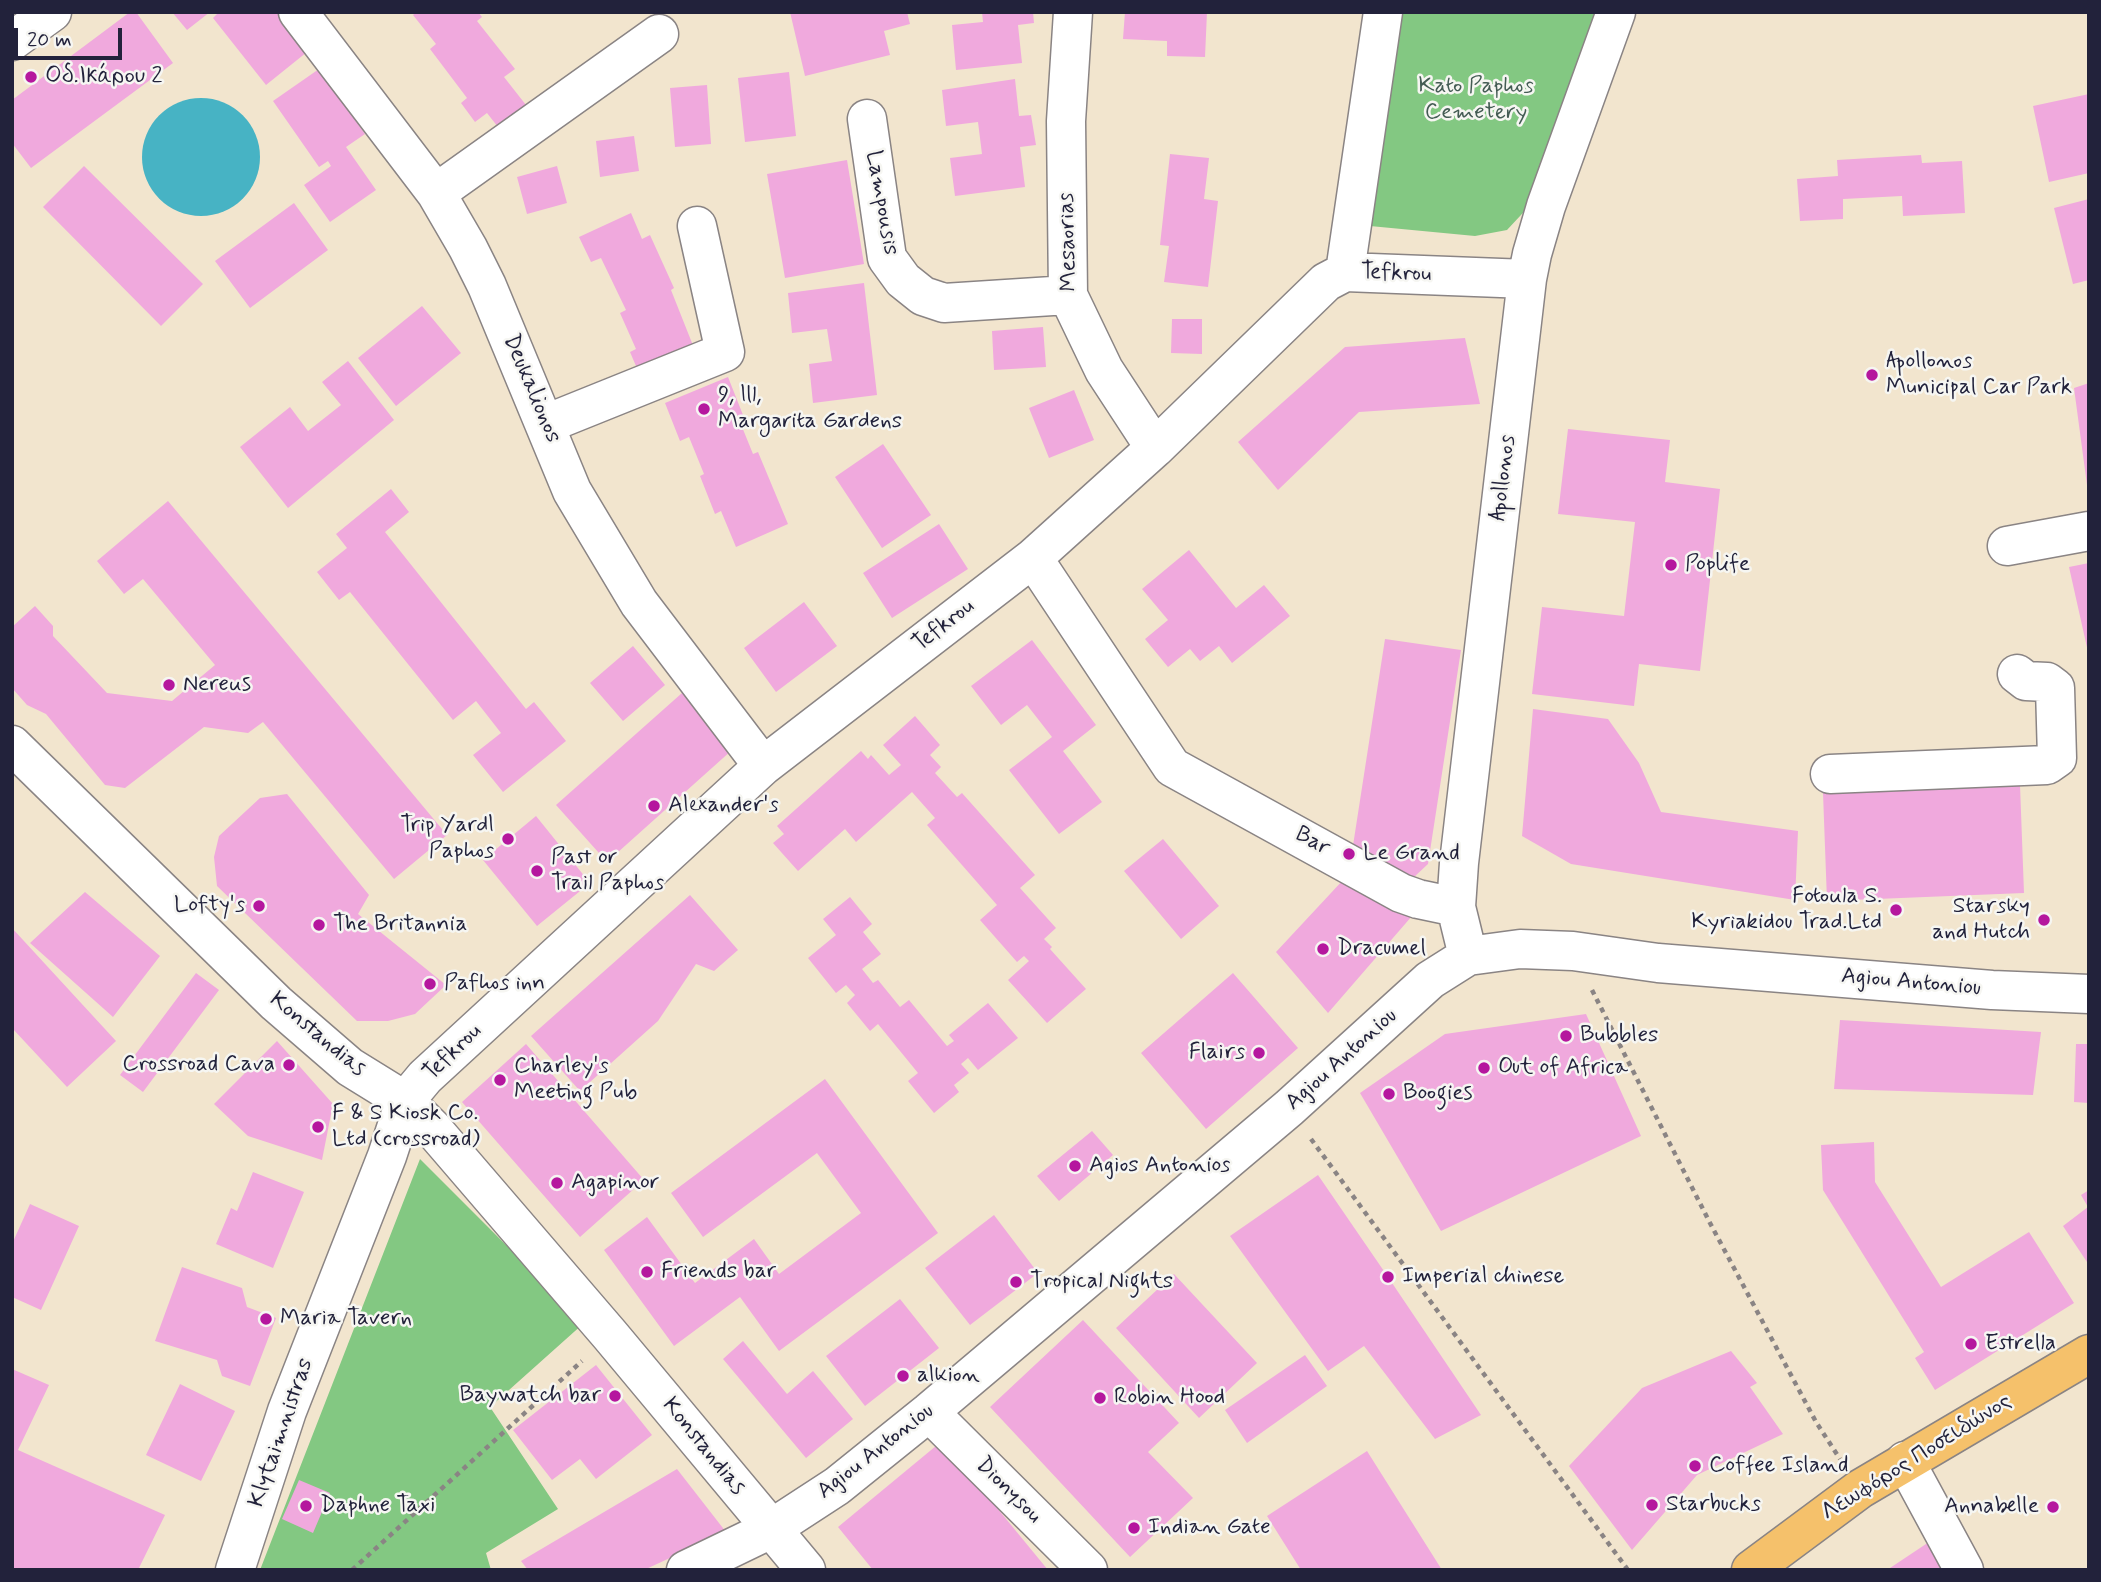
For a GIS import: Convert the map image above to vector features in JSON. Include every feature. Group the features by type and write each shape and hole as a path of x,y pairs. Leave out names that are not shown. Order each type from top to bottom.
{"main road":[{"name":"Λεωφόρος Ποσειδώνος","path":"1751,1570 1860,1489 2089,1354"}],"street":[{"path":"12,41 52,12"},
{"name":"Deukalionos","path":"298,12 436,193 488,286 572,491 639,603 763,765"},
{"name":"Mesaorias","path":"1073,12 1066,121 1068,295 1104,370 1155,448"},
{"path":"1345,272 1383,12"},
{"name":"Apollonos","path":"1468,956 1456,907 1465,807 1527,279 1546,206 1616,12"},
{"path":"436,193 659,34"},
{"name":"Lampousis","path":"867,119 887,258 903,281 923,296 944,303 1068,295"},
{"path":"546,424 725,352 697,226"},
{"name":"Tefkrou","path":"405,1101 425,1077 763,765 1033,558 1155,448 1326,282 1345,272 1527,279"},
{"path":"2007,546 2086,532"},
{"name":"Bar","path":"1033,558 1172,767 1401,893 1456,907"},
{"path":"1830,774 2047,765 2057,758 2055,688 2047,682 2026,681 2017,674"},
{"name":"Konstandias","path":"12,745 276,1003 350,1067 405,1101 450,1147 806,1570"},
{"name":"Agiou Antoniou","path":"686,1570 771,1529 837,1486 929,1412 1289,1108 1430,980 1468,956 1520,949 1573,951 1672,964 1992,990 2089,994"},
{"name":"Klytaimnistras","path":"235,1570 287,1411 387,1156 405,1101"},
{"name":"Dionysou","path":"929,1412 1088,1570"},
{"path":"1905,1461 1964,1570"}],"path":[{"path":"1573,951 1782,1360 1816,1422 1860,1489"},
{"path":"1289,1108 1628,1570"},
{"path":"352,1570 610,1335"}],"green space":[{"name":"Kato Paphos Cemetery","path":"1398,12 1599,12 1534,201 1507,230 1475,236 1370,226"},
{"path":"420,1159 584,1323 490,1407 558,1509 486,1553 491,1570 260,1570"}],"water":[{"path":"201,98 234,108 250,124 260,157 250,190 234,206 201,216 168,206 152,190 142,157 152,124 168,108"}],"building":[{"path":"130,12 136,12 173,63 31,168 12,143 12,100"},
{"path":"172,12 210,12 187,30"},
{"path":"216,12 276,12 307,52 266,85 213,18"},
{"path":"416,12 478,12 482,17 477,21 515,69 504,77 526,105 498,127 487,113 475,122 461,103 467,98 430,49 436,44 413,15"},
{"path":"790,12 907,12 910,24 884,31 890,55 805,76"},
{"path":"982,12 1033,12 1034,23 1018,25 1022,63 956,70 952,25 983,22"},
{"path":"1125,12 1207,12 1205,57 1167,56 1167,41 1123,39"},
{"path":"319,69 365,134 346,147 376,190 330,222 304,185 331,166 328,161 319,167 273,101"},
{"path":"789,72 796,136 745,142 738,78"},
{"path":"1015,79 1019,116 1031,115 1036,145 1020,147 1025,187 955,196 950,158 982,154 978,122 946,126 942,90"},
{"path":"707,85 711,144 675,147 670,88"},
{"path":"2089,94 2089,173 2049,182 2033,106"},
{"path":"634,136 639,171 600,177 596,141"},
{"path":"1170,154 1209,158 1204,199 1218,201 1208,287 1164,282 1169,246 1160,245"},
{"path":"1921,155 1922,163 1962,161 1965,213 1903,216 1902,196 1843,199 1843,219 1800,221 1797,179 1838,176 1837,160"},
{"path":"847,160 864,264 785,278 767,174"},
{"path":"84,166 203,284 161,326 43,207"},
{"path":"557,166 567,203 527,214 517,177"},
{"path":"2089,199 2089,280 2073,284 2054,208"},
{"path":"294,203 328,250 250,308 215,261"},
{"path":"631,213 642,239 650,235 674,288 671,290 694,348 639,373 630,352 636,349 620,313 626,310 601,258 591,262 579,237"},
{"path":"864,283 877,395 813,403 809,364 832,361 827,329 792,333 788,293"},
{"path":"422,306 461,353 396,406 358,358"},
{"path":"1172,319 1202,319 1202,354 1171,353"},
{"path":"1043,327 1046,367 994,370 992,331"},
{"path":"1465,338 1480,404 1359,412 1278,490 1238,442 1345,347"},
{"path":"348,361 394,420 288,508 240,447 290,407 308,431 341,405 322,382"},
{"path":"728,377 743,415 738,417 753,454 758,452 788,524 736,547 721,511 715,514 700,476 704,474 689,437 680,441 665,403"},
{"path":"2089,383 2089,485 2087,485 2074,388"},
{"path":"1074,390 1094,440 1049,458 1029,408"},
{"name":"Poplife","path":"1568,429 1670,440 1665,482 1720,489 1700,671 1639,664 1634,706 1532,694 1542,607 1624,616 1635,522 1558,514"},
{"path":"883,444 931,515 882,548 835,477"},
{"path":"391,489 409,512 385,532 526,709 534,702 566,741 503,792 473,755 501,733 476,701 453,720 350,592 339,600 317,572 347,548 336,534"},
{"path":"168,501 447,835 394,879 263,722 248,733 204,727 125,788 105,785 46,714 27,705 12,688 12,627 35,606 53,626 53,636 107,693 172,701 215,665 143,579 124,594 97,561"},
{"path":"939,524 968,569 892,618 863,573"},
{"path":"1189,550 1236,608 1264,585 1290,616 1232,663 1219,646 1200,661 1190,649 1168,667 1145,639 1168,620 1142,589"},
{"path":"2089,563 2089,652 2088,652 2069,567"},
{"path":"804,602 837,646 776,692 744,648"},
{"path":"1385,639 1461,650 1428,864 1413,878 1352,852"},
{"path":"1032,640 1096,725 1063,751 1102,802 1059,834 1009,770 1052,737 1027,705 1001,725 971,686"},
{"path":"633,646 665,685 623,721 590,683"},
{"path":"682,693 732,750 607,862 556,805"},
{"path":"1533,709 1608,719 1639,763 1661,812 1798,831 1795,900 1571,864 1522,836"},
{"path":"915,716 940,745 930,755 941,767 935,773 957,797 962,793 1035,875 1020,888 1056,928 1044,939 1052,947 1050,949 1086,989 1047,1023 1008,980 1029,961 1024,956 1017,962 980,920 997,905 927,825 935,818 912,792 856,842 845,829 798,871 773,843 784,834 777,826 861,751 868,759 871,755 889,775 901,765 883,745"},
{"path":"2020,785 2024,893 1827,901 1823,793"},
{"path":"287,794 369,895 358,914 446,985 415,1014 388,1021 357,1021 217,886 214,857 219,836 260,798"},
{"name":"Past or Trail Paphos","path":"536,816 590,883 537,926 483,860"},
{"path":"1163,839 1219,906 1181,939 1124,871"},
{"path":"1344,879 1412,916 1328,1013 1276,952"},
{"path":"85,892 160,956 113,1017 30,943"},
{"path":"690,895 738,950 714,971 696,964 658,1021 580,1091 531,1036"},
{"path":"850,897 872,924 863,932 881,954 862,969 873,983 878,980 900,1007 909,1000 947,1046 954,1041 949,1035 988,1003 1018,1038 978,1070 968,1058 961,1064 969,1073 954,1085 959,1092 934,1113 908,1081 918,1073 878,1024 870,1031 847,1003 855,995 846,985 836,993 808,958 836,935 823,919"},
{"path":"12,928 116,1041 67,1087 12,1028"},
{"path":"196,973 219,990 143,1092 120,1075"},
{"path":"1233,973 1298,1048 1206,1129 1141,1053"},
{"path":"1586,1014 1641,1136 1441,1231 1360,1093 1445,1034"},
{"path":"1840,1020 2041,1032 2033,1095 1834,1089"},
{"path":"277,1041 333,1104 322,1160 248,1136 214,1104"},
{"path":"526,1044 644,1180 580,1237 462,1102"},
{"path":"2076,1044 2089,1044 2089,1103 2074,1102"},
{"path":"825,1079 938,1233 779,1351 740,1297 674,1346 604,1250 647,1217 695,1283 754,1239 779,1274 861,1213 817,1153 703,1237 671,1193"},
{"name":"Agios Antonios","path":"1092,1131 1113,1155 1059,1201 1037,1176"},
{"path":"1874,1142 1875,1182 1941,1287 2029,1232 2074,1303 1935,1390 1915,1358 1924,1352 1823,1190 1821,1145"},
{"path":"253,1172 304,1192 273,1268 216,1244 231,1208 237,1211"},
{"path":"1318,1175 1481,1415 1435,1439 1364,1346 1328,1371 1230,1236"},
{"path":"2089,1190 2089,1265 2063,1226 2088,1207 2081,1195"},
{"path":"30,1204 79,1226 41,1310 12,1297 12,1244"},
{"path":"994,1215 1038,1273 970,1325 925,1268"},
{"path":"182,1267 242,1288 247,1307 276,1318 250,1386 222,1376 217,1360 155,1341"},
{"path":"1174,1274 1257,1363 1199,1418 1116,1328"},
{"path":"900,1299 939,1348 865,1406 826,1356"},
{"path":"1083,1320 1179,1423 1148,1452 1193,1498 1130,1557 990,1407"},
{"path":"743,1341 787,1394 813,1371 853,1419 806,1458 723,1359"},
{"path":"1731,1351 1757,1383 1750,1387 1783,1434 1697,1475 1632,1550 1569,1466 1642,1388"},
{"path":"1305,1355 1327,1386 1247,1443 1225,1410"},
{"path":"596,1365 652,1435 596,1479 580,1459 552,1480 513,1430"},
{"path":"12,1369 49,1385 18,1450 165,1515 138,1570 12,1570"},
{"path":"180,1384 235,1411 201,1481 146,1455"},
{"path":"942,1441 1048,1570 873,1570 838,1527"},
{"path":"1367,1451 1442,1570 1301,1570 1267,1516"},
{"path":"677,1469 726,1532 644,1570 528,1570 521,1561"},
{"name":"Daphne Taxi","path":"299,1480 330,1493 313,1533 282,1519"},
{"path":"1929,1542 1947,1570 1887,1570"}],"place":[{"name":"Οδ.Ικάρου 2","path":"31,77"},
{"name":"Apollonos Municipal Car Park","path":"1872,375"},
{"name":"9, lll, Margarita Gardens","path":"704,409"},
{"name":"Poplife","path":"1671,565"},
{"name":"Nereus","path":"169,685"},
{"name":"Alexander's","path":"654,806"},
{"name":"Trip Yardl Paphos","path":"508,839"},
{"name":"Le Grand","path":"1349,854"},
{"name":"Past or Trail Paphos","path":"537,871"},
{"name":"Lofty's","path":"259,906"},
{"name":"Fotoula S. Kyriakidou Trad.Ltd","path":"1896,910"},
{"name":"Starsky and Hutch","path":"2044,920"},
{"name":"The Britannia","path":"319,925"},
{"name":"Dracumel","path":"1323,949"},
{"name":"Pafhos inn","path":"430,984"},
{"name":"Bubbles","path":"1566,1036"},
{"name":"Flairs","path":"1259,1053"},
{"name":"Crossroad Cava","path":"289,1065"},
{"name":"Out of Africa","path":"1484,1068"},
{"name":"Charley's Meeting Pub","path":"500,1080"},
{"name":"Boogies","path":"1389,1094"},
{"name":"F & S Kiosk Co. Ltd (crossroad)","path":"318,1127"},
{"name":"Agios Antonios","path":"1075,1166"},
{"name":"Agapinor","path":"557,1183"},
{"name":"Friends bar","path":"647,1272"},
{"name":"Imperial chinese","path":"1388,1277"},
{"name":"Tropical Nights","path":"1016,1282"},
{"name":"Maria Tavern","path":"266,1319"},
{"name":"Estrella","path":"1971,1344"},
{"name":"alkion","path":"903,1376"},
{"name":"Baywatch bar","path":"615,1396"},
{"name":"Robin Hood","path":"1100,1398"},
{"name":"Coffee Island","path":"1695,1466"},
{"name":"Starbucks","path":"1652,1505"},
{"name":"Daphne Taxi","path":"306,1506"},
{"name":"Annabelle","path":"2053,1507"},
{"name":"Indian Gate","path":"1134,1528"}]}
